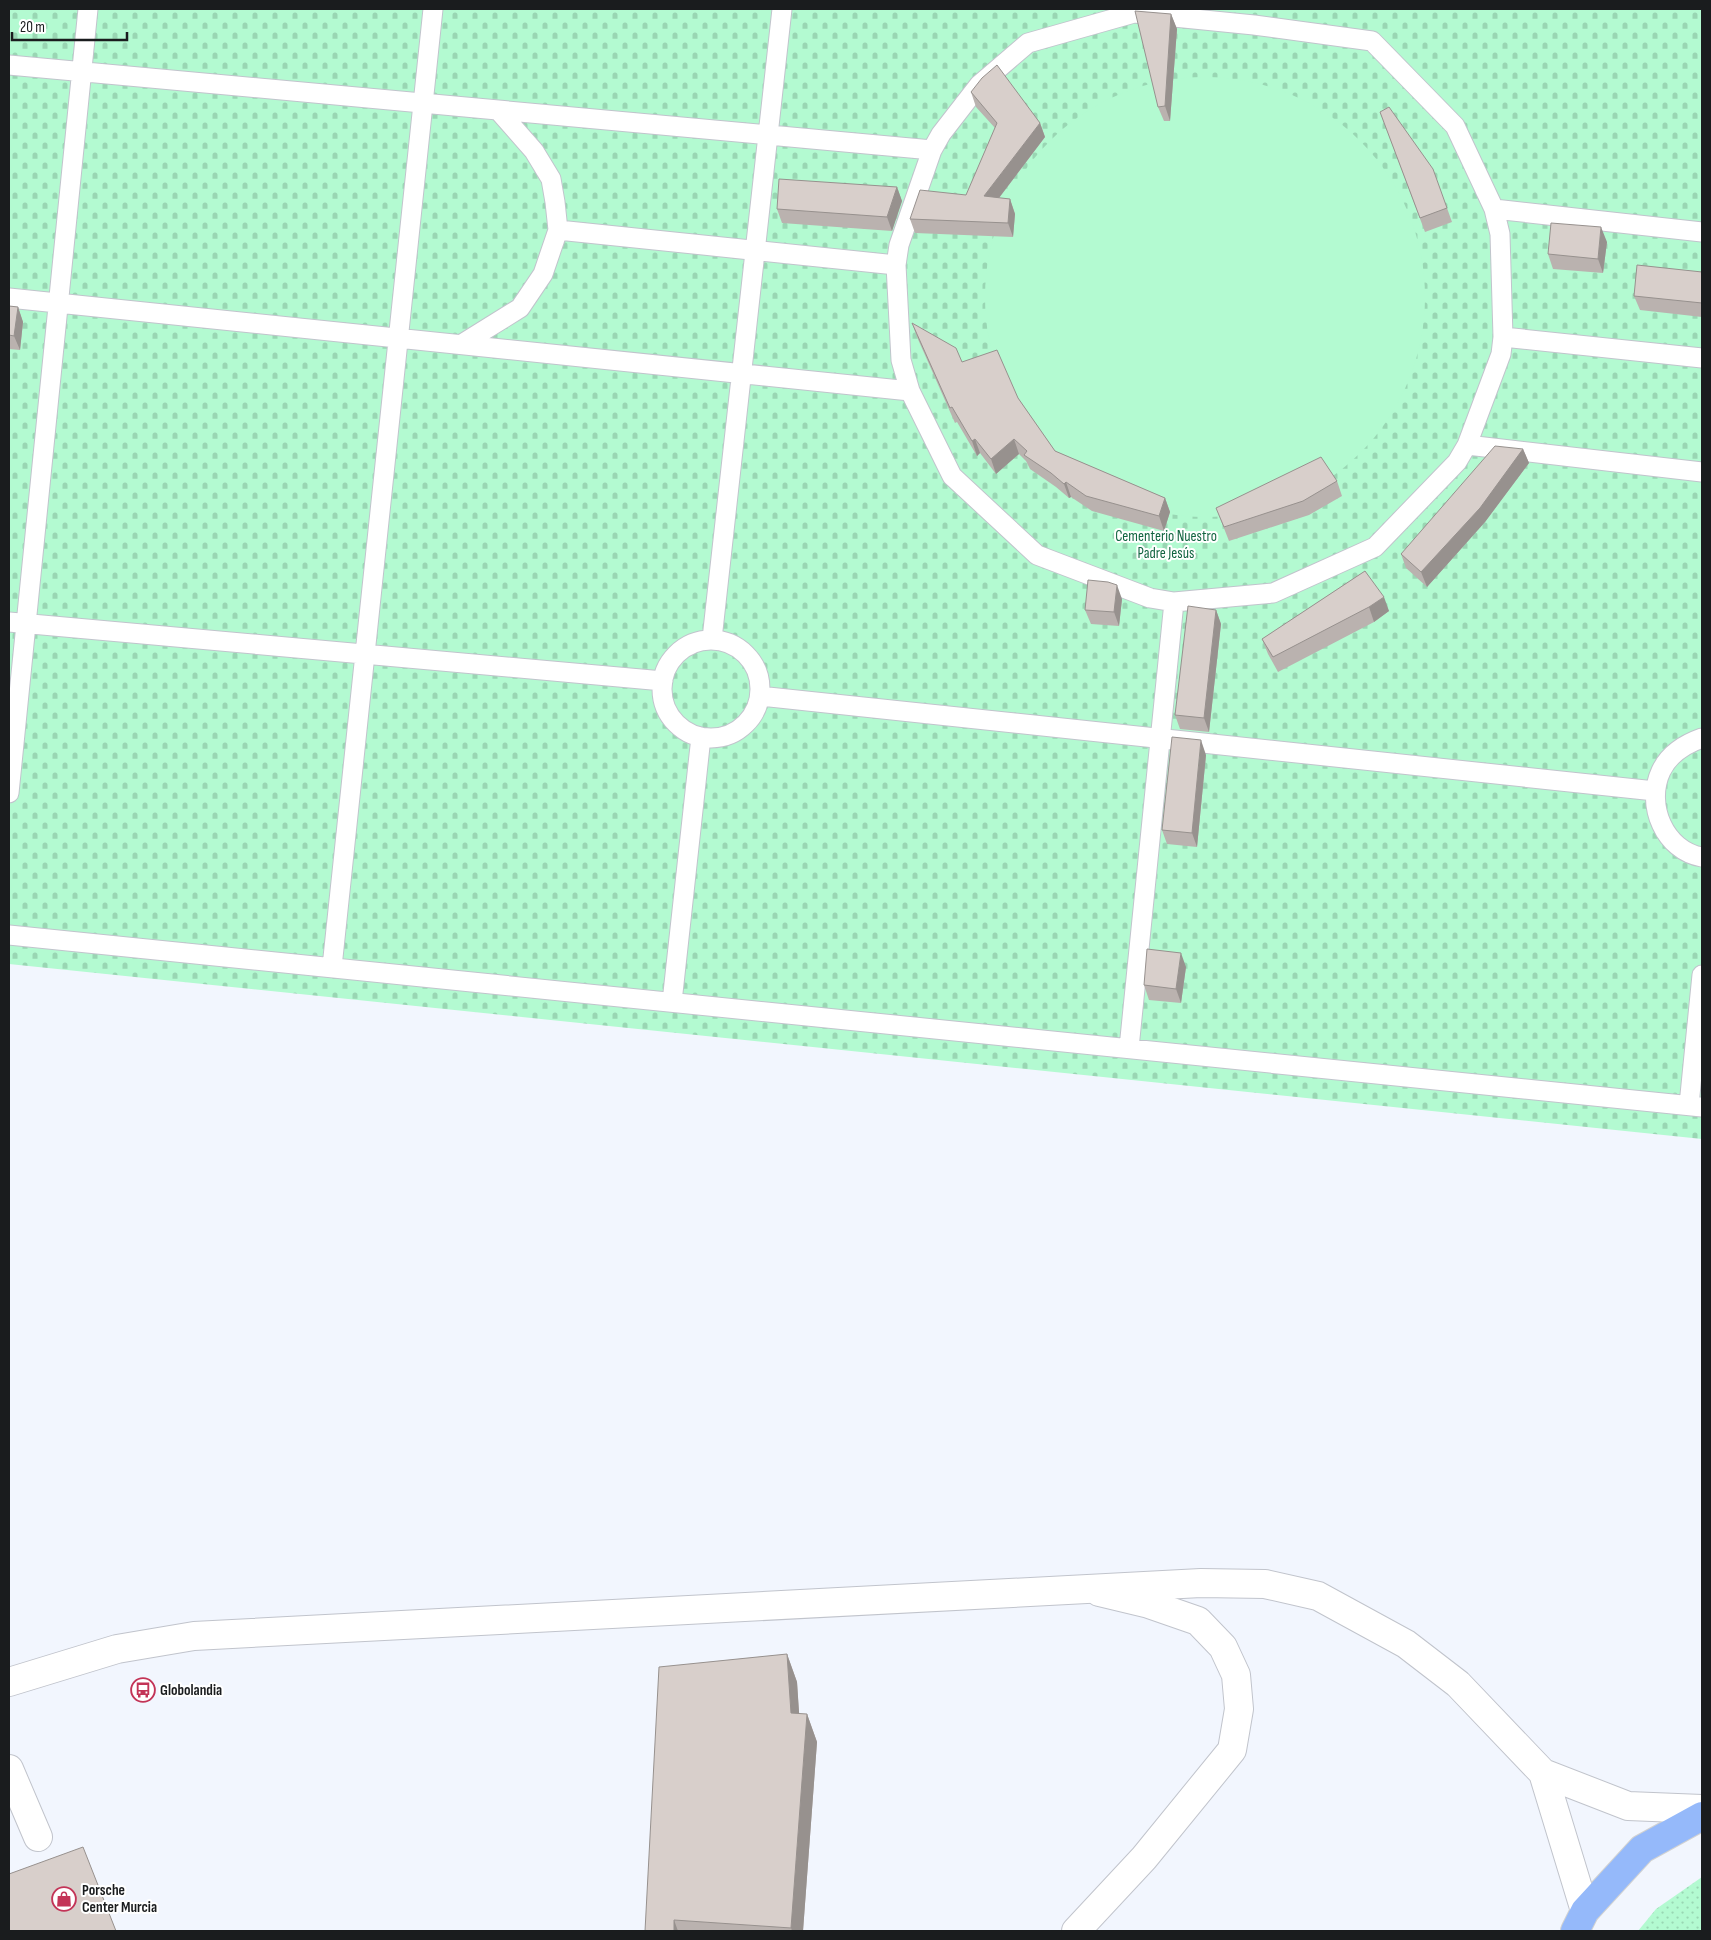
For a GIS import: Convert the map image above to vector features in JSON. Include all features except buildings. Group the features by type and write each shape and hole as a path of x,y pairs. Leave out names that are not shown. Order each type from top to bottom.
{"main road":[{"path":"1580,1921 1642,1850 1702,1816"}],"street":[{"path":"9,1682 117,1649 194,1636 1083,1588 1201,1583 1265,1584 1318,1596 1406,1644 1458,1684 1543,1773 1628,1806 1702,1809"},
{"path":"1076,1931 1144,1858 1232,1750 1239,1709 1236,1675 1223,1647 1198,1621 1149,1604 1083,1588"},
{"path":"9,1769 38,1836"},
{"path":"1543,1773 1580,1921"}],"lane":[{"path":"9,793 18,622 59,303 88,9"},
{"path":"332,967 433,9"},
{"path":"712,640 782,9"},
{"path":"1134,13 1212,15 1372,41 1455,126 1494,209 1500,234 1503,337 1501,354 1467,445 1457,462 1375,547 1273,593 1174,602 1150,598 1037,555 952,476 910,391 901,360 896,264 899,245 932,150 941,134 979,85 1028,43 1134,13"},
{"path":"9,65 932,150"},
{"path":"462,344 520,308 542,274 558,230 550,179 534,151 498,110"},
{"path":"1494,209 1702,232"},
{"path":"558,230 896,264"},
{"path":"9,298 910,391"},
{"path":"1503,337 1702,358"},
{"path":"1467,445 1702,472"},
{"path":"1129,1048 1174,602"},
{"path":"18,622 663,681"},
{"path":"712,640 728,643 743,651 753,664 760,679 760,696 756,709 749,720 739,729 727,735 714,738 701,737 687,732 676,723 667,710 663,697 663,681 667,668 674,656 698,642 712,640"},
{"path":"760,696 1655,791"},
{"path":"672,1002 701,737"},
{"path":"1702,738 1688,743 1672,755 1661,771 1655,791 1656,812 1664,830 1677,846 1694,856 1702,857"},
{"path":"9,935 1696,1106 1702,975"}],"green space":[{"name":"Cementerio Nuestro Padre Jesús","path":"9,9 1702,9 1702,1139 9,964"},
{"path":"1205,77 1248,81 1269,86 1289,94 1327,114 1361,141 1388,175 1408,213 1416,233 1421,254 1425,297 1421,340 1416,361 1408,381 1388,419 1361,453 1327,480 1289,500 1269,508 1248,513 1205,517 1162,513 1141,508 1121,500 1083,480 1049,453 1022,419 1002,381 994,361 989,340 985,297 989,254 994,233 1002,213 1022,175 1049,141 1083,114 1121,94 1141,86 1162,81"},
{"path":"1702,1877 1702,1931 1638,1931 1656,1909"}],"place":[{"name":"Globolandia","path":"143,1690"},
{"name":"Porsche Center Murcia","path":"64,1899"}]}
